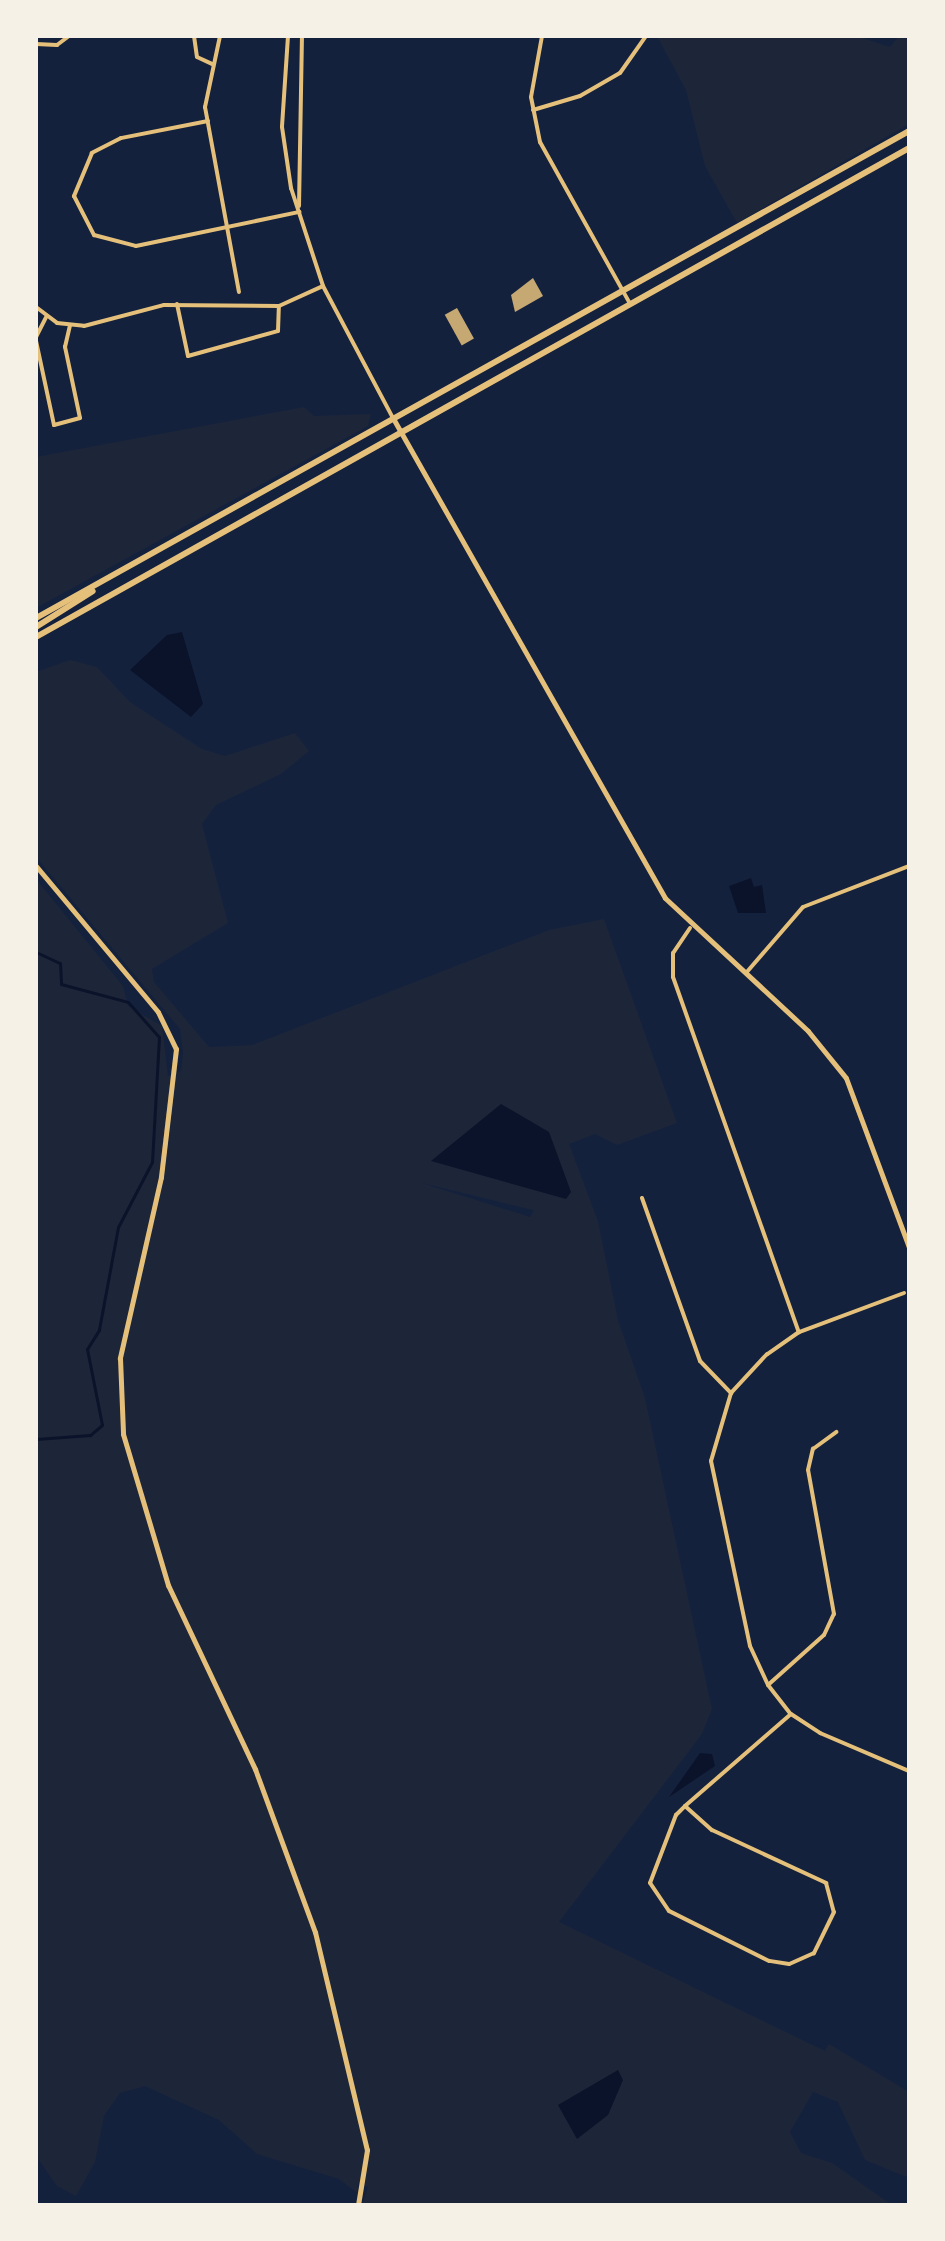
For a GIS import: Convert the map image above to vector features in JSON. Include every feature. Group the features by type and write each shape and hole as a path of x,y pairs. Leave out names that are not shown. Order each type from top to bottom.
{"main road":[{"path":"36,618 909,131"},
{"path":"36,637 909,148"},
{"path":"36,627 113,577"}],"street":[{"path":"36,44 50,46 69,36"},
{"path":"194,36 197,57 212,64"},
{"path":"220,36 212,64 208,121 231,225 239,292"},
{"path":"288,36 282,127 299,212 323,286 394,420 649,874 690,928 808,1031 846,1078 909,1247"},
{"path":"299,212 302,36"},
{"path":"541,36 533,110 546,158 630,304"},
{"path":"533,110 580,96 620,73 646,36"},
{"path":"208,121 101,146 79,172 74,196 87,227 114,246 299,212"},
{"path":"36,307 46,317 70,326 177,304 279,306 323,286"},
{"path":"177,304 188,356 278,331 279,306"},
{"path":"46,317 36,339 54,425 80,418 65,347 70,326"},
{"path":"36,866 158,1012 176,1049 158,1192 120,1358 123,1434 168,1585 260,1780 315,1932 367,2150 358,2205"},
{"path":"744,975 803,907 909,866"},
{"path":"690,928 670,969 799,1332"},
{"path":"642,1198 700,1361 731,1393"},
{"path":"909,1275 904,1293 909,1301"},
{"path":"904,1293 799,1332 767,1354 731,1393 713,1442 713,1492 750,1646 768,1685 791,1714 909,1771"},
{"path":"768,1685 817,1642 834,1614 808,1470 813,1449 836,1432"},
{"path":"685,1806 712,1830 826,1883 834,1912 814,1953 789,1964 769,1961 661,1906 650,1883 653,1866 685,1806 791,1714"}],"shaded area":[{"path":"657,36 856,36 890,47 899,36 909,40 909,124 737,223 705,166 686,90"},
{"path":"304,407 314,416 371,414 368,426 36,608 36,457"},
{"path":"182,632 203,704 191,717 130,670 167,635"},
{"path":"70,660 97,667 130,702 202,749 225,756 295,733 309,751 281,774 216,805 202,824 228,923 152,969 154,982 209,1047 252,1045 549,930 604,919 677,1123 617,1145 595,1134 569,1144 598,1221 618,1320 645,1398 712,1709 702,1734 559,1922 825,2051 829,2044 909,2092 909,2178 865,2160 838,2102 813,2092 790,2132 801,2153 832,2163 892,2205 362,2205 368,2187 358,2183 357,2193 339,2179 257,2154 219,2120 145,2086 120,2093 104,2116 95,2162 76,2196 57,2186 36,2156 36,879 123,986 128,1006 162,1026 168,1076 181,1071 183,1052 180,1029 36,857 36,672","holes":["422,1183 533,1210 530,1217"]},
{"path":"751,878 754,887 762,885 766,913 738,913 729,886"},
{"path":"501,1104 549,1132 571,1192 566,1199 431,1161"},
{"path":"700,1753 712,1754 715,1766 669,1797"},
{"path":"618,2070 623,2080 608,2115 577,2139 558,2105"}],"building":[{"path":"533,278 543,296 515,312 511,295"},
{"path":"457,308 474,339 462,345 445,315"}],"waterway":[{"path":"36,952 60,963 61,984 128,1002 159,1037 152,1162 118,1227 99,1330 87,1349 102,1425 90,1435 36,1439"}]}
